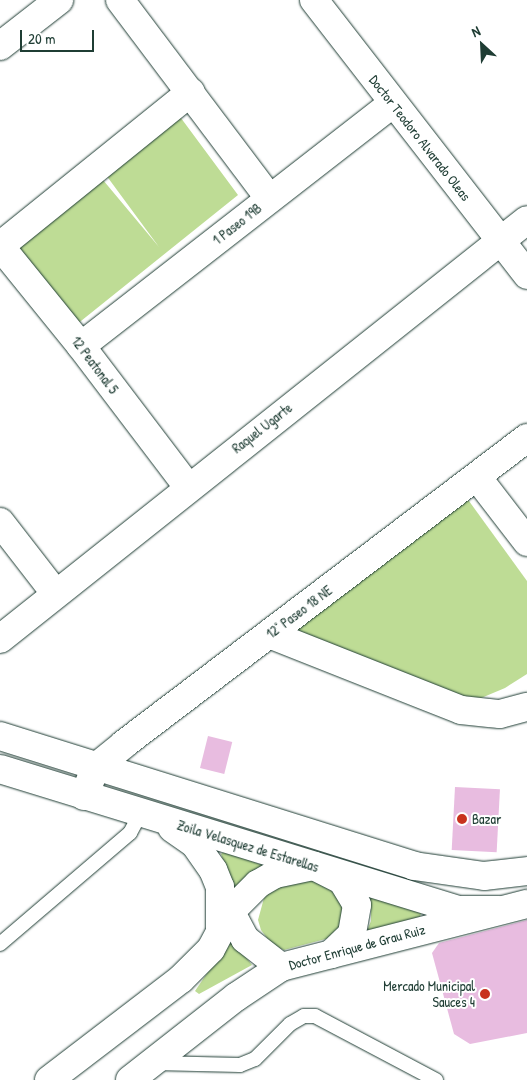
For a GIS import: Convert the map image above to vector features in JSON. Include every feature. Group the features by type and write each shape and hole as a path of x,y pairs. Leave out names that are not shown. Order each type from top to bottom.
{"street":[{"path":"0,46 59,0"},
{"path":"120,0 269,198"},
{"name":"Doctor Teodoro Alvarado Oleas","path":"317,1 393,103 527,275"},
{"path":"0,246 191,92"},
{"name":"1 Paseo 19B","path":"81,346 393,103"},
{"name":"Raquel Ugarte","path":"0,639 188,487 527,220"},
{"name":"12 Peatonal 5","path":"0,246 81,346 188,487"},
{"name":"12° Paseo 18 NE","path":"84,796 96,767 527,438"},
{"path":"477,476 527,542"},
{"path":"0,522 55,593"},
{"path":"269,634 461,710 500,714 527,707"},
{"path":"0,736 414,866 484,876 527,871"},
{"name":"Zoila Velasquez de Estarellas","path":"0,769 149,817 459,910 498,910"},
{"path":"149,817 195,844 220,887 224,922 281,967"},
{"path":"49,1080 181,979 206,954 224,922 242,897 270,878 294,868 314,866 342,880 357,905 352,934 331,954"},
{"path":"498,910 527,904"},
{"name":"Doctor Enrique de Grau Ruiz","path":"130,1080 236,997 281,967 498,910"}],"lane":[{"path":"0,944 149,817"},
{"path":"154,1063 240,1065 254,1059 290,1024 310,1016 436,1080"}],"green space":[{"path":"178,114 238,195 76,325 14,241 98,174 159,247 103,171"},
{"path":"461,490 527,581 527,674 505,688 474,701 284,631"},
{"path":"225,851 265,866 234,892 221,854"},
{"path":"311,877 334,888 340,900 344,911 337,936 284,950 273,946 261,930 258,920 264,898 271,889"},
{"path":"365,895 421,913 419,921 366,933 371,921 371,909"},
{"path":"231,938 252,965 199,994 195,991"}],"building":[{"path":"208,736 232,742 224,774 200,768"},
{"path":"455,787 500,789 497,852 452,850"},
{"name":"Mercado Municipal Sauces 4","path":"527,920 527,1033 470,1044 454,1034 432,953 439,943"}],"place":[{"name":"Bazar","path":"462,819"},
{"name":"Mercado Municipal Sauces 4","path":"485,994"}]}
